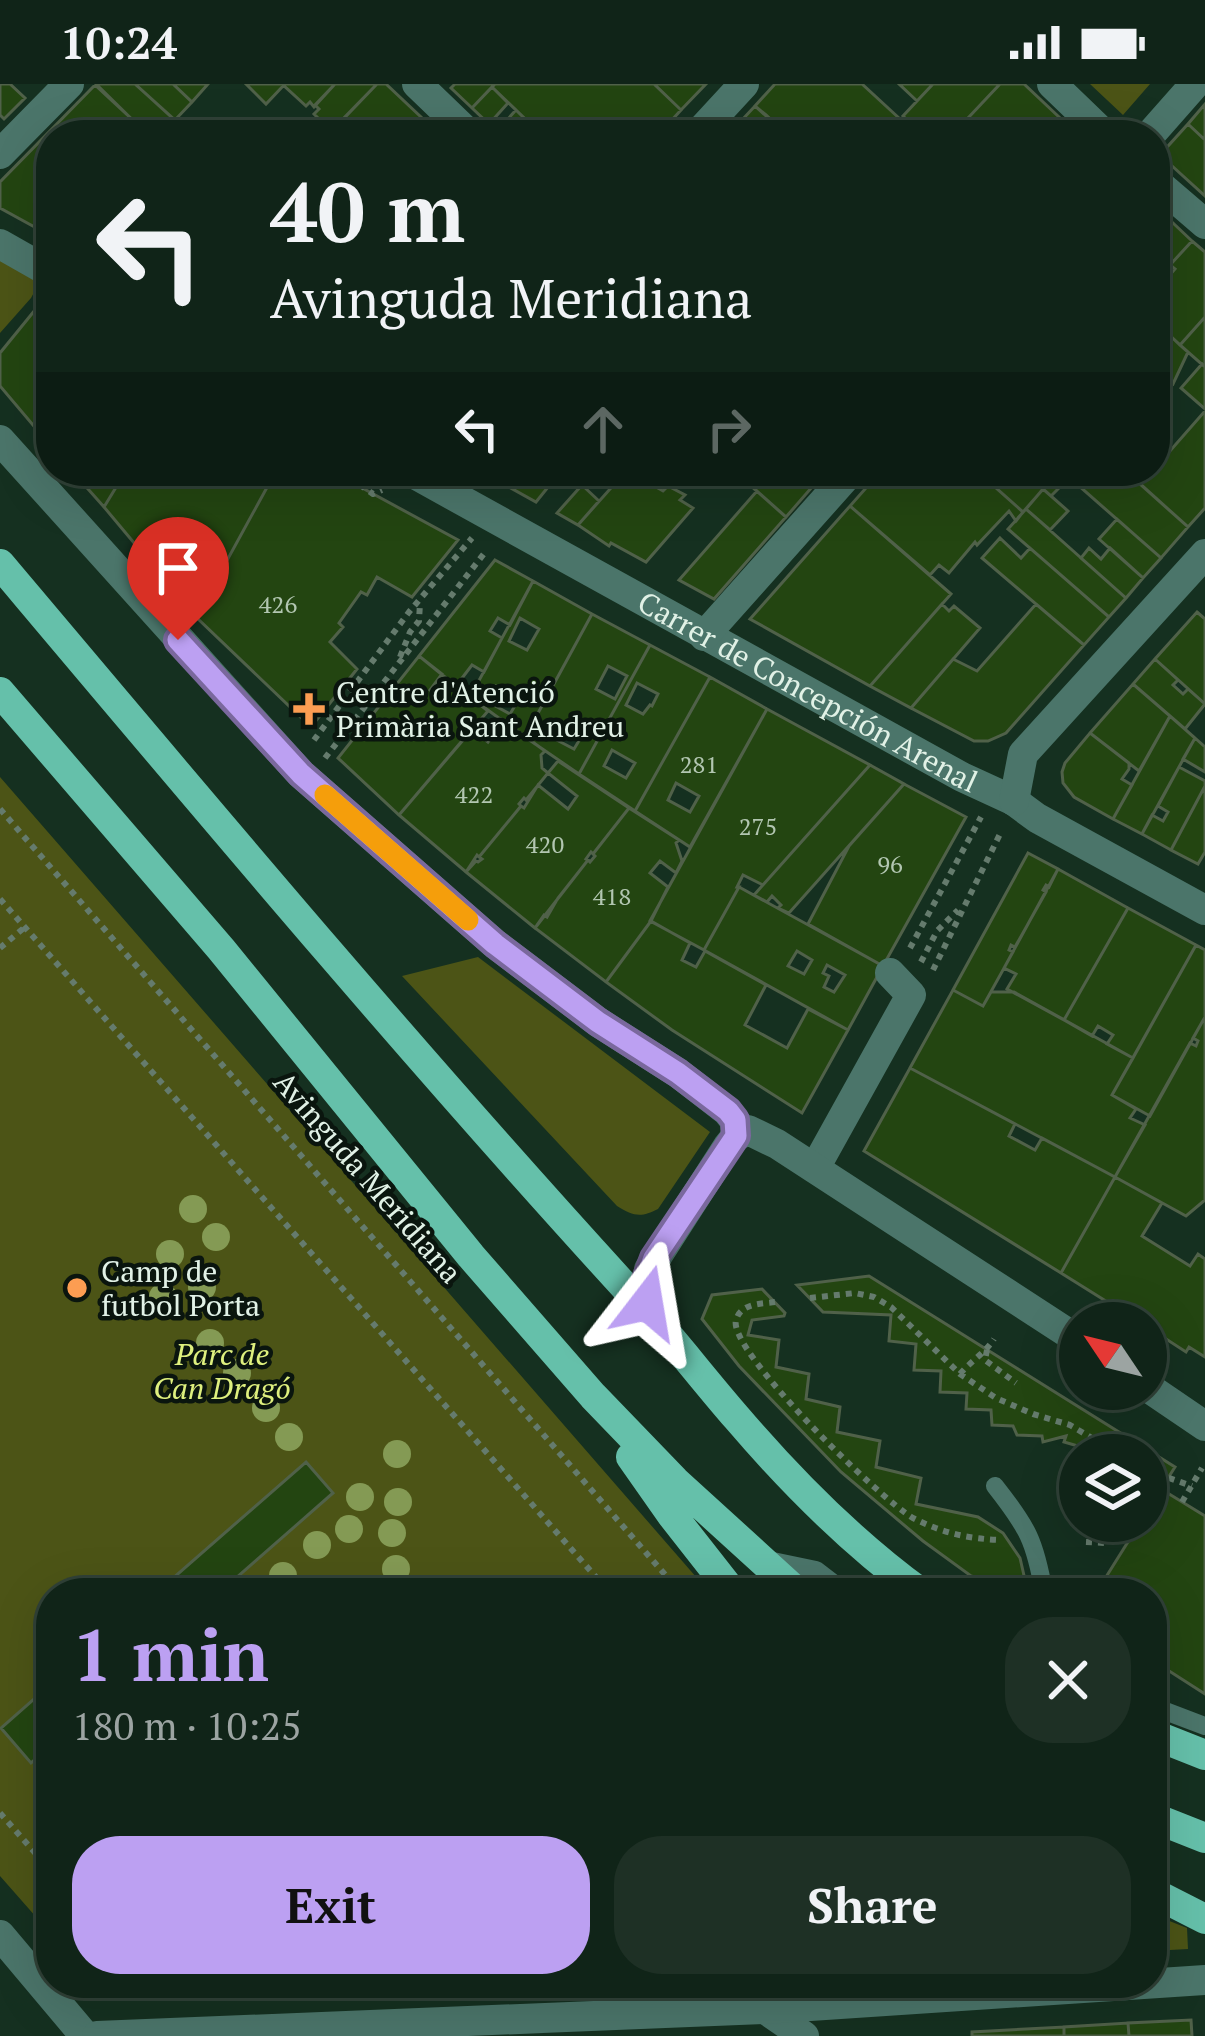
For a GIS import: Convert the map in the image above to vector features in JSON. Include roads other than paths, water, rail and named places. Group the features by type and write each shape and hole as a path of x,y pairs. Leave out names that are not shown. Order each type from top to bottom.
{"main road":[{"path":"0,564 295,913 739,1420 801,1487 900,1578"},
{"name":"Avinguda Meridiana","path":"0,692 593,1396 675,1481 781,1578"},
{"name":"Avinguda Meridiana","path":"593,1396 671,1514 721,1578"},
{"path":"1167,1737 1203,1745"},
{"path":"1167,1822 1205,1838"},
{"path":"1167,1899 1205,1919"}],"street":[{"path":"0,154 69,84"},
{"path":"417,84 454,120"},
{"path":"711,120 744,84"},
{"path":"1052,84 1089,120"},
{"path":"1163,120 1195,84"},
{"path":"1170,194 1205,224"},
{"path":"0,244 36,264"},
{"path":"0,440 36,480"},
{"path":"41,486 301,774 495,944 728,1111 735,1120 736,1136"},
{"name":"Carrer de Concepción Arenal","path":"437,486 1205,910"},
{"path":"704,636 838,486"},
{"path":"1014,801 1023,754 1205,554"},
{"path":"815,1168 911,994 902,974"},
{"path":"654,1318 645,1282 654,1258 736,1136 748,1130 815,1168 1059,1327"},
{"path":"1167,1400 1205,1426"},
{"path":"0,1935 36,1978"},
{"path":"1167,1982 1205,1980"},
{"path":"53,1998 85,2036"},
{"path":"97,2036 922,1998"},
{"path":"765,2008 804,2036"}],"lane":[{"path":"995,1486 1033,1540 1042,1578"},
{"path":"758,1558 816,1570 826,1578"},
{"path":"1167,1717 1203,1745"},
{"path":"1167,1895 1205,1906"}],"place":[{"name":"Centre d'Atenció Primària Sant Andreu","path":"309,709"},
{"name":"Camp de futbol Porta","path":"77,1288"}],"park label":[{"name":"Parc de Can Dragó","path":"222,1371"}]}
